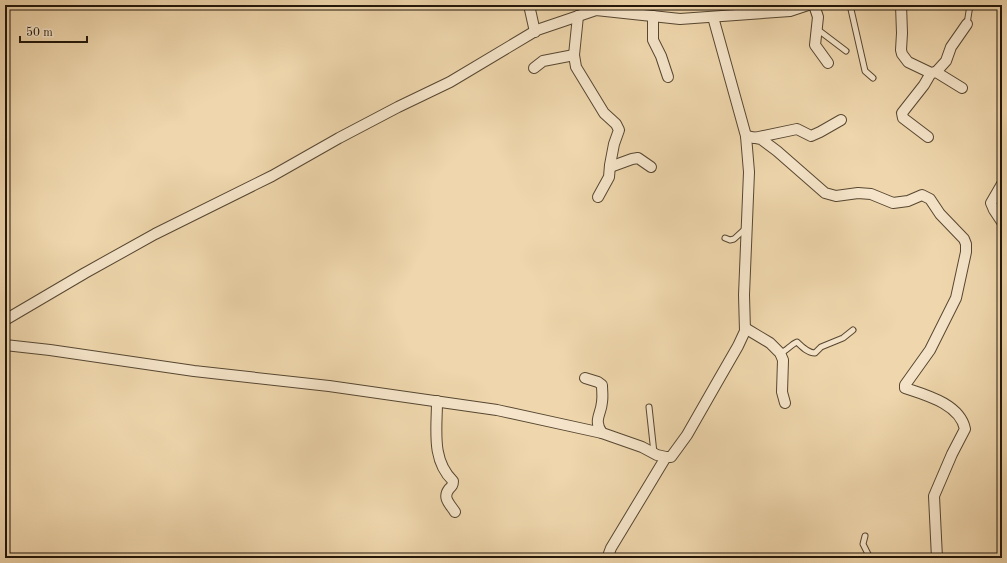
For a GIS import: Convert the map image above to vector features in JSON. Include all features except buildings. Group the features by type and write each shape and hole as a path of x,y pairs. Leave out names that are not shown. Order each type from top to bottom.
{"street":[{"path":"529,5 535,32"},
{"path":"747,5 754,14"},
{"path":"5,320 155,234 272,176 339,138 450,82 535,32 596,10 680,19 790,11 808,5"},
{"path":"814,5 818,17 816,28 816,48 828,63"},
{"path":"901,5 902,54 908,62 934,72 962,88"},
{"path":"578,16 574,54 576,66 604,113 616,124 619,130 614,144 609,177 598,197"},
{"path":"653,16 653,40 661,56 668,77"},
{"path":"5,345 194,371 329,386 497,410 602,433 642,447 654,453 671,457 687,435 738,346 745,328 744,295 750,137 712,17"},
{"path":"928,137 903,118 902,113 934,72 946,61 951,47 967,24"},
{"path":"534,68 543,61 574,54"},
{"path":"750,137 796,129 812,136 841,120"},
{"path":"750,137 761,139 825,193 836,196 871,194 893,203 908,201 922,195 930,199 940,214 964,239 966,244 966,252 954,304 930,350 905,385 905,388 932,397 957,412 962,418 965,429 952,454 934,496 936,558"},
{"path":"610,167 638,158 651,167"},
{"path":"1002,184 991,204 1002,222"},
{"path":"745,328 770,343 780,353 783,360 782,392 785,403"},
{"path":"585,378 598,382 602,385 602,403 597,419 598,427 602,433"},
{"path":"437,401 437,452 440,463 454,481 446,494 446,497 455,512"},
{"path":"609,558 608,556 611,548 666,457"}],"lane":[{"path":"850,5 866,71 873,78"},
{"path":"967,24 970,5"},
{"path":"816,28 846,51"},
{"path":"725,238 729,240 734,239 747,228"},
{"path":"780,353 784,352 797,342 811,353 815,353 821,347 843,338 853,330"},
{"path":"649,407 654,453"},
{"path":"866,536 863,544 870,558"}]}
